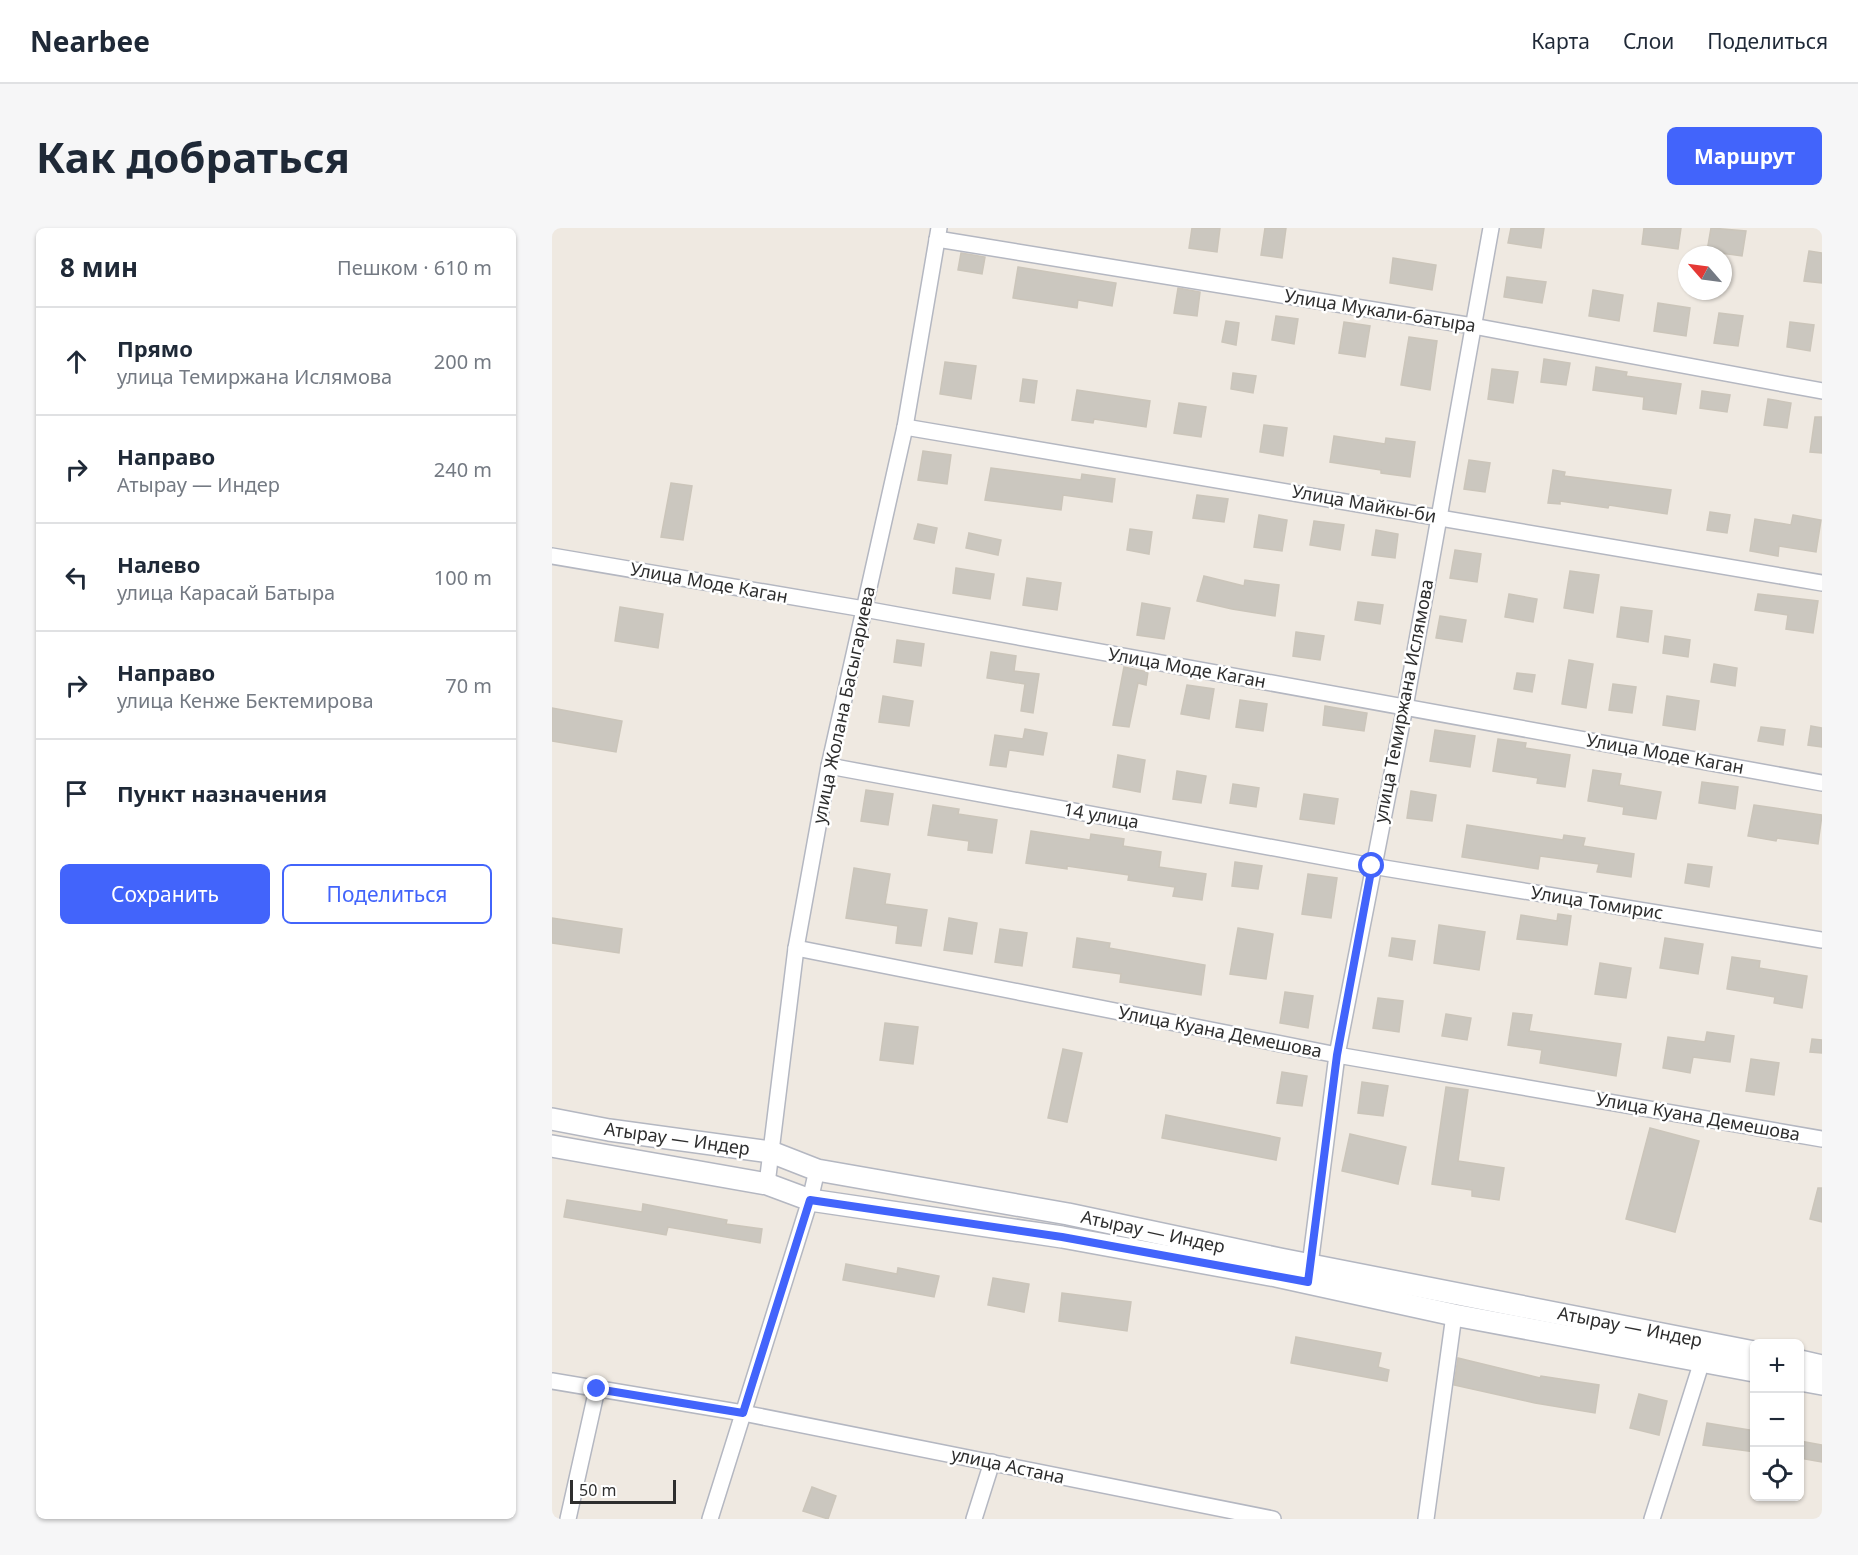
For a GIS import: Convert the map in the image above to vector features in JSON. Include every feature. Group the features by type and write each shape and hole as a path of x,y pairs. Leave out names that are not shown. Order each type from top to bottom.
{"main road":[{"name":"Атырау — Индер","path":"552,1119 609,1130 771,1152 817,1170 1068,1214 1309,1273 1454,1315 1750,1370"},
{"name":"Атырау — Индер","path":"552,1146 767,1184 810,1200 1309,1273 1750,1351"},
{"path":"1804,1362 1822,1366"},
{"path":"1804,1381 1822,1384"}],"street":[{"name":"улица Темиржана Ислямова","path":"1309,1273 1337,1055 1372,866 1405,707 1491,228"},
{"name":"Улица Мукали-батыра","path":"938,233 1473,326 1822,391"},
{"name":"улица Жолана Басыгариева","path":"767,1184 796,948 829,766 905,427 938,233"},
{"name":"Улица Майкы-би","path":"905,427 1439,516 1822,583"},
{"name":"Улица Моде Каган","path":"552,556 864,609 1822,783"},
{"name":"14 улица","path":"829,766 1372,866"},
{"name":"Улица Томирис","path":"1372,866 1822,940"},
{"name":"Улица Куана Демешова","path":"796,948 1337,1055 1822,1139"},
{"path":"710,1519 810,1200 817,1170"},
{"path":"1426,1519 1454,1315"},
{"path":"1652,1519 1702,1361"},
{"name":"улица Астана","path":"552,1380 743,1413 992,1462 1202,1513 1273,1519"},
{"path":"568,1519 597,1389"},
{"path":"974,1519 992,1462"}],"building":[{"path":"1192,228 1220,228 1217,252 1189,248"},
{"path":"1265,228 1286,228 1282,258 1261,255"},
{"path":"1511,228 1544,228 1541,248 1508,243"},
{"path":"1644,228 1681,228 1678,249 1642,244"},
{"path":"1711,228 1746,231 1742,256 1732,255 1732,246 1708,246"},
{"path":"1809,251 1822,253 1822,283 1804,281"},
{"path":"961,253 985,257 982,274 958,270"},
{"path":"1393,258 1436,265 1432,290 1390,283"},
{"path":"1018,267 1116,283 1112,306 1078,300 1077,308 1013,298"},
{"path":"1507,277 1546,282 1542,303 1504,297"},
{"path":"1178,288 1200,292 1197,316 1174,313"},
{"path":"1593,290 1623,295 1619,321 1589,316"},
{"path":"1658,303 1690,308 1686,336 1654,331"},
{"path":"1719,313 1743,316 1738,346 1714,343"},
{"path":"1276,316 1298,319 1294,344 1272,340"},
{"path":"1226,321 1239,323 1236,345 1222,342"},
{"path":"1344,322 1370,326 1365,357 1339,353"},
{"path":"1790,322 1814,325 1810,351 1787,347"},
{"path":"1409,337 1437,341 1430,390 1401,385"},
{"path":"1544,359 1570,363 1566,385 1541,382"},
{"path":"945,362 976,366 971,399 940,394"},
{"path":"1596,367 1627,372 1626,376 1681,384 1676,414 1643,409 1644,397 1593,390"},
{"path":"1492,369 1518,372 1513,403 1488,399"},
{"path":"1233,373 1256,376 1253,393 1231,389"},
{"path":"1023,379 1037,381 1034,403 1020,401"},
{"path":"1077,390 1150,401 1146,427 1094,419 1093,423 1072,420"},
{"path":"1702,391 1730,395 1727,412 1700,408"},
{"path":"1768,399 1791,403 1787,428 1764,425"},
{"path":"1179,403 1206,407 1201,437 1174,433"},
{"path":"1815,417 1822,417 1822,453 1810,452"},
{"path":"1264,425 1287,428 1283,456 1260,452"},
{"path":"1334,436 1385,444 1386,438 1415,442 1410,477 1330,462"},
{"path":"923,451 951,455 947,484 918,480"},
{"path":"1469,460 1490,463 1485,492 1464,489"},
{"path":"991,468 1081,480 1082,474 1115,479 1112,502 1063,495 1061,510 985,500"},
{"path":"1553,470 1565,472 1564,476 1671,490 1667,514 1609,505 1608,508 1560,501 1560,504 1548,503"},
{"path":"671,483 692,486 683,540 661,537"},
{"path":"1197,495 1228,499 1224,522 1193,518"},
{"path":"1710,512 1730,515 1727,533 1707,530"},
{"path":"1259,515 1287,520 1282,551 1254,547"},
{"path":"1793,515 1821,520 1816,552 1779,546 1778,556 1750,551 1755,519 1791,525"},
{"path":"1314,521 1344,525 1340,550 1310,545"},
{"path":"918,524 937,528 934,543 914,539"},
{"path":"1130,529 1152,532 1149,554 1127,550"},
{"path":"1376,530 1398,534 1395,558 1372,555"},
{"path":"969,533 1001,540 998,555 966,548"},
{"path":"1455,550 1481,554 1477,582 1450,578"},
{"path":"956,568 994,574 990,599 953,593"},
{"path":"1570,571 1599,575 1593,613 1564,608"},
{"path":"1204,576 1244,586 1245,580 1279,585 1275,616 1197,601"},
{"path":"1027,578 1061,583 1057,610 1023,605"},
{"path":"1509,594 1537,599 1533,622 1505,617"},
{"path":"1758,594 1818,601 1813,633 1786,629 1788,615 1755,610"},
{"path":"1358,602 1383,605 1380,624 1355,620"},
{"path":"1142,603 1170,608 1164,639 1137,635"},
{"path":"620,607 663,614 658,648 615,641"},
{"path":"1621,607 1652,611 1648,642 1617,637"},
{"path":"1440,616 1466,620 1462,642 1436,638"},
{"path":"1296,632 1324,636 1320,660 1293,656"},
{"path":"1665,636 1690,640 1688,657 1663,653"},
{"path":"897,640 924,644 921,666 894,662"},
{"path":"991,652 1016,656 1014,671 1039,674 1033,713 1021,711 1025,684 987,678"},
{"path":"1569,660 1593,664 1586,708 1562,704"},
{"path":"1714,664 1737,668 1735,686 1711,682"},
{"path":"1124,667 1148,672 1146,685 1138,683 1129,727 1113,725"},
{"path":"1517,673 1535,675 1532,692 1514,689"},
{"path":"1613,684 1636,687 1632,713 1609,710"},
{"path":"1187,685 1214,689 1209,719 1181,714"},
{"path":"883,696 913,701 909,726 879,722"},
{"path":"1667,696 1699,701 1695,730 1663,725"},
{"path":"1240,700 1267,704 1263,731 1236,727"},
{"path":"1325,706 1367,713 1364,731 1323,725"},
{"path":"552,708 622,721 616,752 552,741"},
{"path":"1811,726 1822,728 1822,747 1808,745"},
{"path":"1761,727 1785,730 1783,745 1758,741"},
{"path":"1025,729 1047,733 1043,755 1009,750 1006,767 990,765 995,735 1023,739"},
{"path":"1435,730 1475,736 1470,767 1430,761"},
{"path":"1498,739 1526,743 1525,748 1570,755 1565,787 1537,783 1538,778 1493,771"},
{"path":"1118,755 1145,760 1140,792 1113,787"},
{"path":"1593,770 1621,774 1619,785 1661,792 1656,819 1623,814 1624,807 1588,801"},
{"path":"1177,771 1206,776 1201,803 1173,799"},
{"path":"1702,782 1738,787 1735,809 1699,803"},
{"path":"1233,784 1259,788 1256,807 1230,803"},
{"path":"866,790 893,794 888,825 861,821"},
{"path":"1411,791 1436,795 1432,821 1407,818"},
{"path":"1304,794 1338,799 1334,824 1300,819"},
{"path":"933,805 959,809 958,814 997,820 992,853 968,850 969,841 928,835"},
{"path":"1754,805 1822,815 1818,844 1748,836"},
{"path":"1467,825 1563,840 1564,835 1585,838 1583,846 1634,854 1631,877 1597,872 1599,864 1540,856 1538,869 1462,857"},
{"path":"1031,831 1090,840 1091,834 1124,839 1123,846 1161,852 1159,867 1206,874 1202,900 1173,896 1175,887 1128,880 1129,875 1026,863"},
{"path":"1235,862 1262,866 1258,889 1232,886"},
{"path":"1688,864 1712,867 1709,887 1685,883"},
{"path":"854,868 890,874 885,904 927,910 921,946 896,943 898,926 846,918"},
{"path":"1308,874 1337,878 1331,918 1302,914"},
{"path":"1558,914 1571,916 1567,945 1517,939 1521,915 1557,921"},
{"path":"552,918 622,929 619,953 552,943"},
{"path":"949,918 977,923 972,954 944,950"},
{"path":"1439,925 1485,932 1479,970 1434,963"},
{"path":"1238,928 1273,934 1266,979 1230,974"},
{"path":"1000,929 1027,933 1022,966 995,962"},
{"path":"1077,938 1110,943 1109,948 1205,965 1201,995 1120,982 1121,974 1073,967"},
{"path":"1392,938 1415,941 1412,960 1389,956"},
{"path":"1665,938 1703,944 1698,974 1660,968"},
{"path":"1732,957 1760,961 1759,968 1807,976 1802,1008 1774,1003 1775,997 1727,989"},
{"path":"1600,963 1631,968 1626,998 1595,994"},
{"path":"1285,992 1313,996 1308,1028 1280,1023"},
{"path":"1378,998 1403,1001 1399,1032 1373,1028"},
{"path":"1513,1013 1532,1015 1529,1031 1621,1044 1616,1076 1540,1063 1542,1050 1508,1045"},
{"path":"1446,1014 1471,1018 1467,1040 1442,1036"},
{"path":"885,1023 918,1027 913,1064 880,1060"},
{"path":"1707,1032 1734,1036 1730,1062 1693,1057 1690,1073 1663,1068 1668,1037 1705,1042"},
{"path":"1812,1039 1822,1040 1822,1053 1810,1052"},
{"path":"1063,1049 1082,1053 1067,1122 1048,1118"},
{"path":"1751,1059 1779,1063 1774,1095 1746,1091"},
{"path":"1282,1072 1307,1076 1302,1106 1277,1103"},
{"path":"1362,1082 1388,1086 1383,1116 1358,1113"},
{"path":"1446,1087 1468,1090 1458,1161 1504,1168 1499,1200 1472,1196 1472,1190 1432,1184"},
{"path":"1166,1115 1280,1138 1276,1160 1162,1138"},
{"path":"1650,1128 1699,1141 1675,1232 1626,1219"},
{"path":"1350,1134 1406,1147 1398,1184 1342,1171"},
{"path":"1818,1188 1822,1188 1822,1222 1810,1219"},
{"path":"567,1200 642,1212 643,1204 727,1220 726,1224 762,1229 760,1243 668,1227 666,1235 564,1217"},
{"path":"846,1264 897,1274 898,1268 939,1276 934,1297 843,1280"},
{"path":"993,1278 1029,1284 1024,1312 988,1305"},
{"path":"1062,1293 1131,1302 1127,1331 1059,1321"},
{"path":"1296,1337 1381,1353 1378,1367 1389,1370 1387,1381 1291,1363"},
{"path":"1458,1358 1540,1378 1541,1376 1599,1385 1595,1413 1535,1403 1454,1385"},
{"path":"1639,1394 1667,1401 1659,1435 1630,1428"},
{"path":"1707,1423 1750,1430 1750,1451 1703,1445"},
{"path":"1804,1442 1822,1445 1822,1462 1804,1459"},
{"path":"812,1487 836,1496 828,1519 803,1511"}],"route":[{"path":"597,1389 743,1413 810,1200 1062,1237 1308,1282 1337,1055 1372,866"}]}
